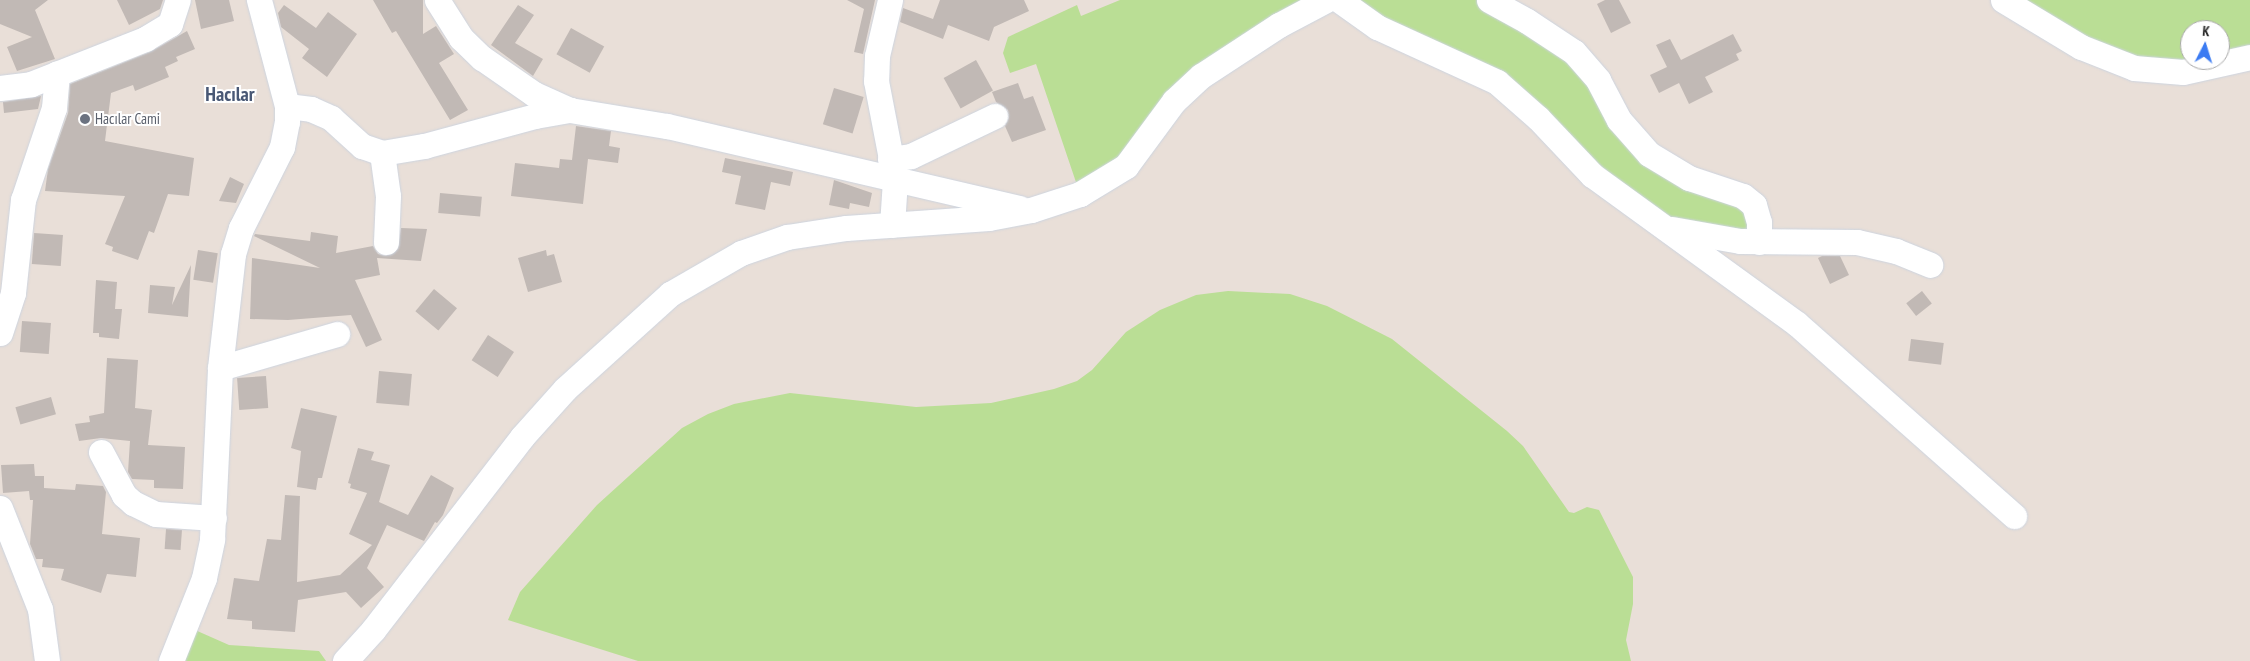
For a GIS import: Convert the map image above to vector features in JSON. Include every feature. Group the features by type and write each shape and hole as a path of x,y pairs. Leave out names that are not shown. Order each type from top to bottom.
{"street":[{"path":"171,661 204,578 214,518 220,368 233,254 244,222 282,147 287,106 259,0"},
{"path":"437,0 461,38 482,58 534,94 570,110 667,126 892,170 1031,210"},
{"path":"890,0 877,56 876,81 892,170 892,225"},
{"path":"345,661 373,630 522,437 565,389 670,294 741,253 787,237 892,225 936,224 1031,210 1080,194 1111,178 1126,166 1174,101 1201,76 1250,42 1326,0"},
{"path":"1339,0 1377,27 1497,82 1538,118 1592,175 1797,324 2014,516"},
{"path":"1488,0 1527,21 1574,52 1598,80 1619,120 1649,154 1689,178 1743,196 1754,205 1759,222 1759,242"},
{"path":"2003,0 2081,47 2134,68 2183,72 2250,57"},
{"path":"0,88 32,84 145,39 170,24 173,6"},
{"path":"0,333 13,293 23,200 54,108 58,73"},
{"path":"287,106 310,109 331,118 362,146 382,153 424,146 535,116 570,110"},
{"path":"892,170 912,156 995,116"},
{"path":"382,153 388,196 386,242"},
{"path":"1660,226 1700,236 1759,242 1856,242 1896,251 1930,265"},
{"path":"220,368 337,334"},
{"path":"101,452 124,496 133,503 156,514 214,518"},
{"path":"0,508 40,609 47,661"}],"green space":[{"path":"1120,0 1326,0 1279,25 1080,194 1036,64 1010,73 1003,53 1008,37 1077,5 1081,16"},
{"path":"1339,0 1489,0 1553,37 1634,139 1743,196 1759,242 1660,226 1538,118"},
{"path":"2003,0 2250,0 2250,57 2230,60 2230,20 2180,20 2180,67 2154,71"},
{"path":"1228,291 1290,294 1327,306 1392,339 1523,446 1569,512 1574,513 1587,507 1599,510 1633,577 1633,604 1626,640 1631,661 638,661 508,620 520,592 597,505 682,428 708,414 734,404 790,393 916,407 991,403 1054,389 1077,381 1092,370 1126,332 1160,310 1196,295"},
{"path":"186,626 229,645 319,651 326,661 171,661"}],"building":[{"path":"0,0 48,0 35,10 55,59 17,71 7,47 32,37 0,24"},
{"path":"117,0 163,0 160,9 129,25"},
{"path":"195,0 229,0 234,21 201,29"},
{"path":"373,0 423,0 423,34 436,26 454,54 439,63 468,110 450,120 396,31 392,33"},
{"path":"847,0 875,0 863,54 854,52 864,9"},
{"path":"940,0 1024,0 1029,11 994,27 989,41 948,25 943,39 900,22 903,8 933,19"},
{"path":"1605,0 1619,0 1631,23 1611,33 1597,4"},
{"path":"284,5 316,28 328,12 357,34 327,77 302,58 309,49 281,27 278,13"},
{"path":"518,5 534,15 515,43 543,59 533,76 491,45"},
{"path":"571,28 604,46 590,73 556,54"},
{"path":"187,31 195,49 176,57 178,61 165,67 169,77 135,91 133,85 111,93 105,141 194,158 189,196 168,194 154,233 149,231 138,260 112,251 113,247 105,244 125,196 45,191 48,169 68,113 70,84 150,52"},
{"path":"1733,34 1742,51 1736,54 1739,60 1705,77 1713,92 1689,104 1679,83 1659,93 1650,75 1667,67 1656,45 1670,39 1681,60"},
{"path":"976,60 993,91 961,109 944,78"},
{"path":"1018,83 1024,99 1033,96 1046,130 1012,142 1005,126 1009,118 1008,110 996,102 992,92"},
{"path":"834,88 864,97 853,133 823,124"},
{"path":"41,96 38,109 4,113 3,102"},
{"path":"576,126 611,131 609,146 620,148 618,163 588,159 583,204 511,196 515,163 559,168 560,159 572,160"},
{"path":"725,158 793,172 790,186 771,182 765,210 735,204 741,176 722,172"},
{"path":"230,177 244,184 236,203 219,201"},
{"path":"834,180 872,193 869,207 850,203 849,209 829,205"},
{"path":"440,193 482,197 480,217 438,213"},
{"path":"401,228 427,229 421,261 377,258 380,275 355,280 382,340 366,347 351,315 288,320 250,319 252,258 320,268 254,236 255,234 310,241 311,232 338,236 336,253 373,246 378,254 386,256 398,249"},
{"path":"34,233 63,235 61,266 32,264"},
{"path":"198,250 218,253 213,283 193,280"},
{"path":"546,250 547,256 554,254 562,282 528,292 518,258"},
{"path":"1822,256 1840,256 1849,275 1830,284 1818,258"},
{"path":"191,265 188,317 148,313 150,285 175,287 172,305"},
{"path":"96,280 117,282 115,309 122,309 119,339 99,337 99,333 93,333"},
{"path":"434,289 457,308 438,330 415,311"},
{"path":"1922,291 1932,304 1916,316 1906,303"},
{"path":"22,321 51,323 49,354 20,352"},
{"path":"488,335 514,352 498,377 472,360"},
{"path":"1911,339 1944,343 1941,365 1908,361"},
{"path":"107,358 138,360 135,408 152,410 148,445 185,447 183,489 154,488 154,480 132,479 128,472 130,441 101,438 79,441 75,424 90,422 89,416 104,413"},
{"path":"379,371 412,374 409,406 376,403"},
{"path":"266,376 268,408 239,410 237,378"},
{"path":"51,397 56,414 20,425 15,407"},
{"path":"301,408 337,416 322,478 318,478 316,490 297,487 301,451 291,448"},
{"path":"358,448 374,452 371,460 390,465 379,502 408,515 431,475 454,488 443,515 437,523 435,522 424,541 387,525 367,568 384,587 361,608 346,592 298,600 295,632 252,629 252,621 227,619 234,578 259,581 267,539 281,540 285,495 300,496 297,582 340,575 372,545 349,534 367,493 350,488 351,484 348,483"},
{"path":"34,464 35,476 44,476 44,488 75,490 76,484 103,486 106,492 102,534 140,538 136,577 107,574 101,593 61,580 64,569 42,567 43,559 36,559 30,544 33,500 30,500 29,491 3,493 1,465"},
{"path":"166,529 182,530 181,550 165,549"}],"place":[{"name":"Hacılar Cami","path":"85,119"}],"district":[{"name":"Hacılar","path":"230,94"}]}
